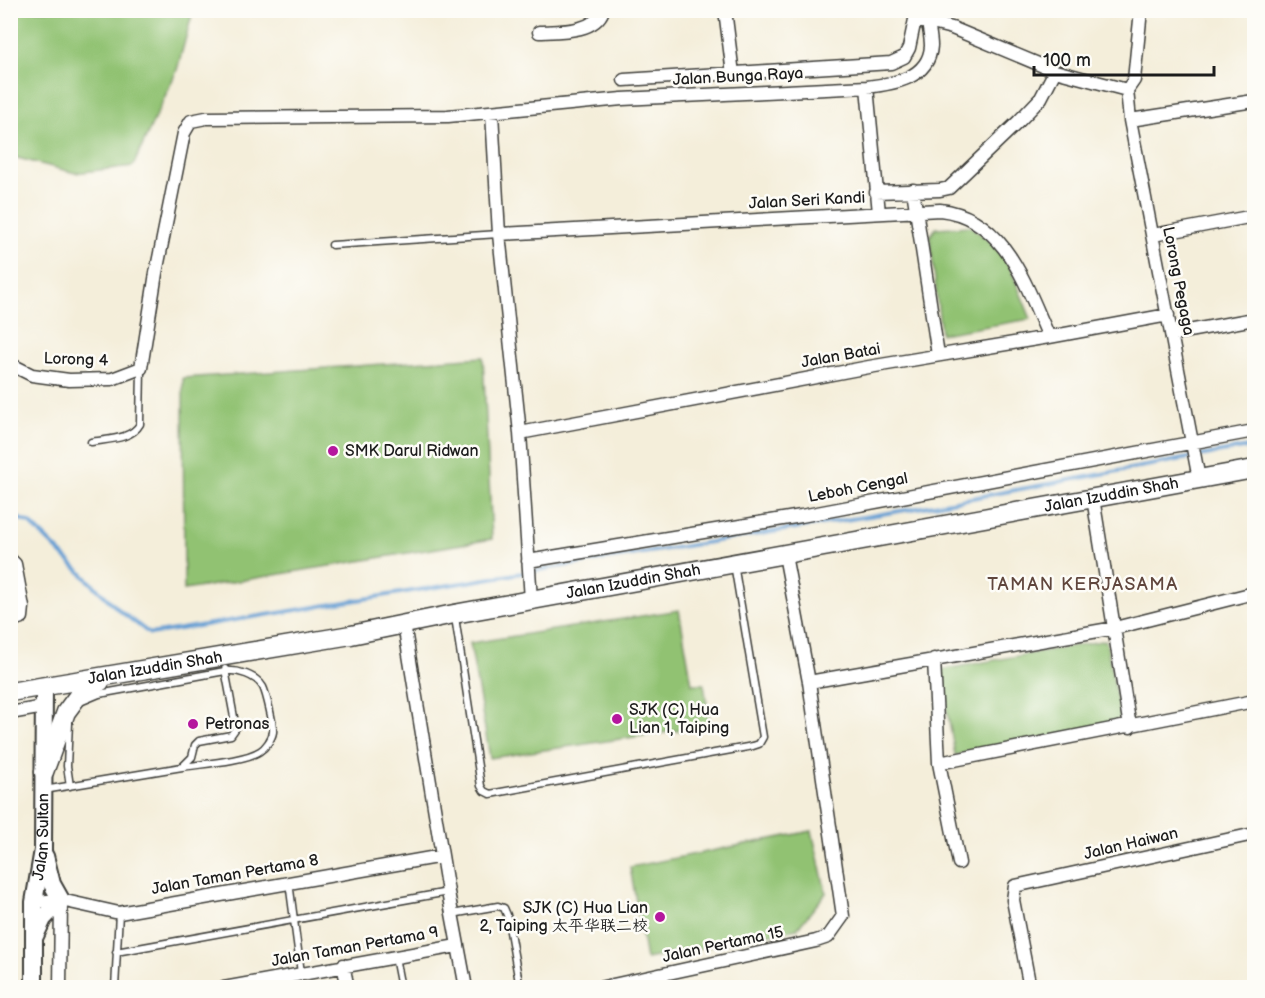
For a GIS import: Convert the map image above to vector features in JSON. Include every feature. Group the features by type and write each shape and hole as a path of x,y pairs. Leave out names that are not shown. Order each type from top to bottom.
{"main road":[{"name":"Jalan Izuddin Shah","path":"10,692 125,674 224,663 454,614 1093,498 1195,459 1254,469"},
{"path":"44,781 61,722 75,699 83,689 125,674"}],"street":[{"path":"539,32 565,31 591,25 600,18 603,10"},
{"path":"725,10 733,74"},
{"path":"927,17 1055,71 1127,90 1134,80 1141,10"},
{"name":"Jalan Bunga Raya","path":"624,80 891,63 904,57 927,17"},
{"name":"Jalan Bunga Raya","path":"141,368 156,273 184,133 191,122 206,118 324,119 448,116 622,99 867,87 898,83 925,63 931,47 927,17"},
{"path":"876,192 940,190 949,188 958,182 1041,98 1055,71"},
{"path":"867,87 879,213"},
{"name":"Lorong Pegaga","path":"1127,90 1130,120 1195,459"},
{"path":"1130,120 1254,101"},
{"path":"492,113 499,234 520,433 531,600"},
{"path":"913,190 938,356"},
{"name":"Jalan Seri Kandi","path":"499,234 940,210 954,212 969,216 987,229 1016,264 1049,337"},
{"path":"1153,235 1254,216"},
{"name":"Jalan Batai","path":"520,433 1168,315"},
{"path":"1172,334 1254,319"},
{"name":"Lorong 4","path":"10,364 32,375 69,380 112,379 141,368"},
{"name":"Leboh Cengal","path":"529,568 801,516 1195,459 1254,431"},
{"path":"1093,498 1130,727"},
{"path":"785,555 809,682 1115,628 1254,593"},
{"path":"12,563 23,607 16,619"},
{"path":"404,624 466,987"},
{"path":"933,659 939,763 959,863"},
{"name":"Jalan Pertama 15","path":"599,987 816,941 828,937 843,916 809,682"},
{"name":"Jalan Sultan","path":"34,987 34,902 43,850 44,686"},
{"path":"939,763 1254,701"},
{"path":"10,712 44,707"},
{"name":"Jalan Haiwan","path":"1030,987 1013,900 1015,886 1254,834"},
{"path":"43,850 52,884 61,900 60,987"},
{"name":"Jalan Taman Pertama 8","path":"34,902 61,900 119,913 289,881 442,856"},
{"path":"34,937 43,919 61,900"},
{"name":"Jalan Taman Pertama 9","path":"224,987 458,946"},
{"path":"343,965 348,987"}],"lane":[{"path":"332,245 499,234"},
{"path":"90,442 128,435 136,431 140,424 141,368"},
{"path":"454,614 482,786 484,791 490,794 759,744 763,737 734,564"},
{"path":"182,767 192,757 195,745 199,741 236,732 224,663"},
{"path":"44,781 70,786 249,756 260,751 268,743 273,733 263,688 252,677 224,663 83,700 75,706 70,715 67,766 70,786"},
{"path":"289,881 301,973"},
{"path":"116,952 448,892"},
{"path":"452,914 498,906 504,908 520,987"},
{"path":"116,987 119,913"},
{"path":"395,956 401,987"}],"green space":[{"path":"11,10 193,11 177,70 133,166 75,173 14,157 11,154"},
{"path":"970,226 993,244 1008,263 1031,319 941,334 930,236 936,228"},
{"path":"483,357 492,539 184,590 183,378"},
{"path":"679,610 692,684 704,684 710,726 490,758 470,643"},
{"path":"1106,640 1120,717 1112,726 955,755 940,670"},
{"path":"812,831 826,893 797,929 646,959 630,867"}],"waterway":[{"path":"10,515 30,523 120,611 150,634 912,509 1254,446"}],"place":[{"name":"SMK Darul Ridwan","path":"333,451"},
{"name":"SJK (C) Hua Lian 1, Taiping","path":"617,719"},
{"name":"Petronas","path":"193,724"},
{"name":"SJK (C) Hua Lian 2, Taiping 太平华联二校","path":"660,917"}],"district":[{"name":"TAMAN KERJASAMA","path":"1083,584"}]}
